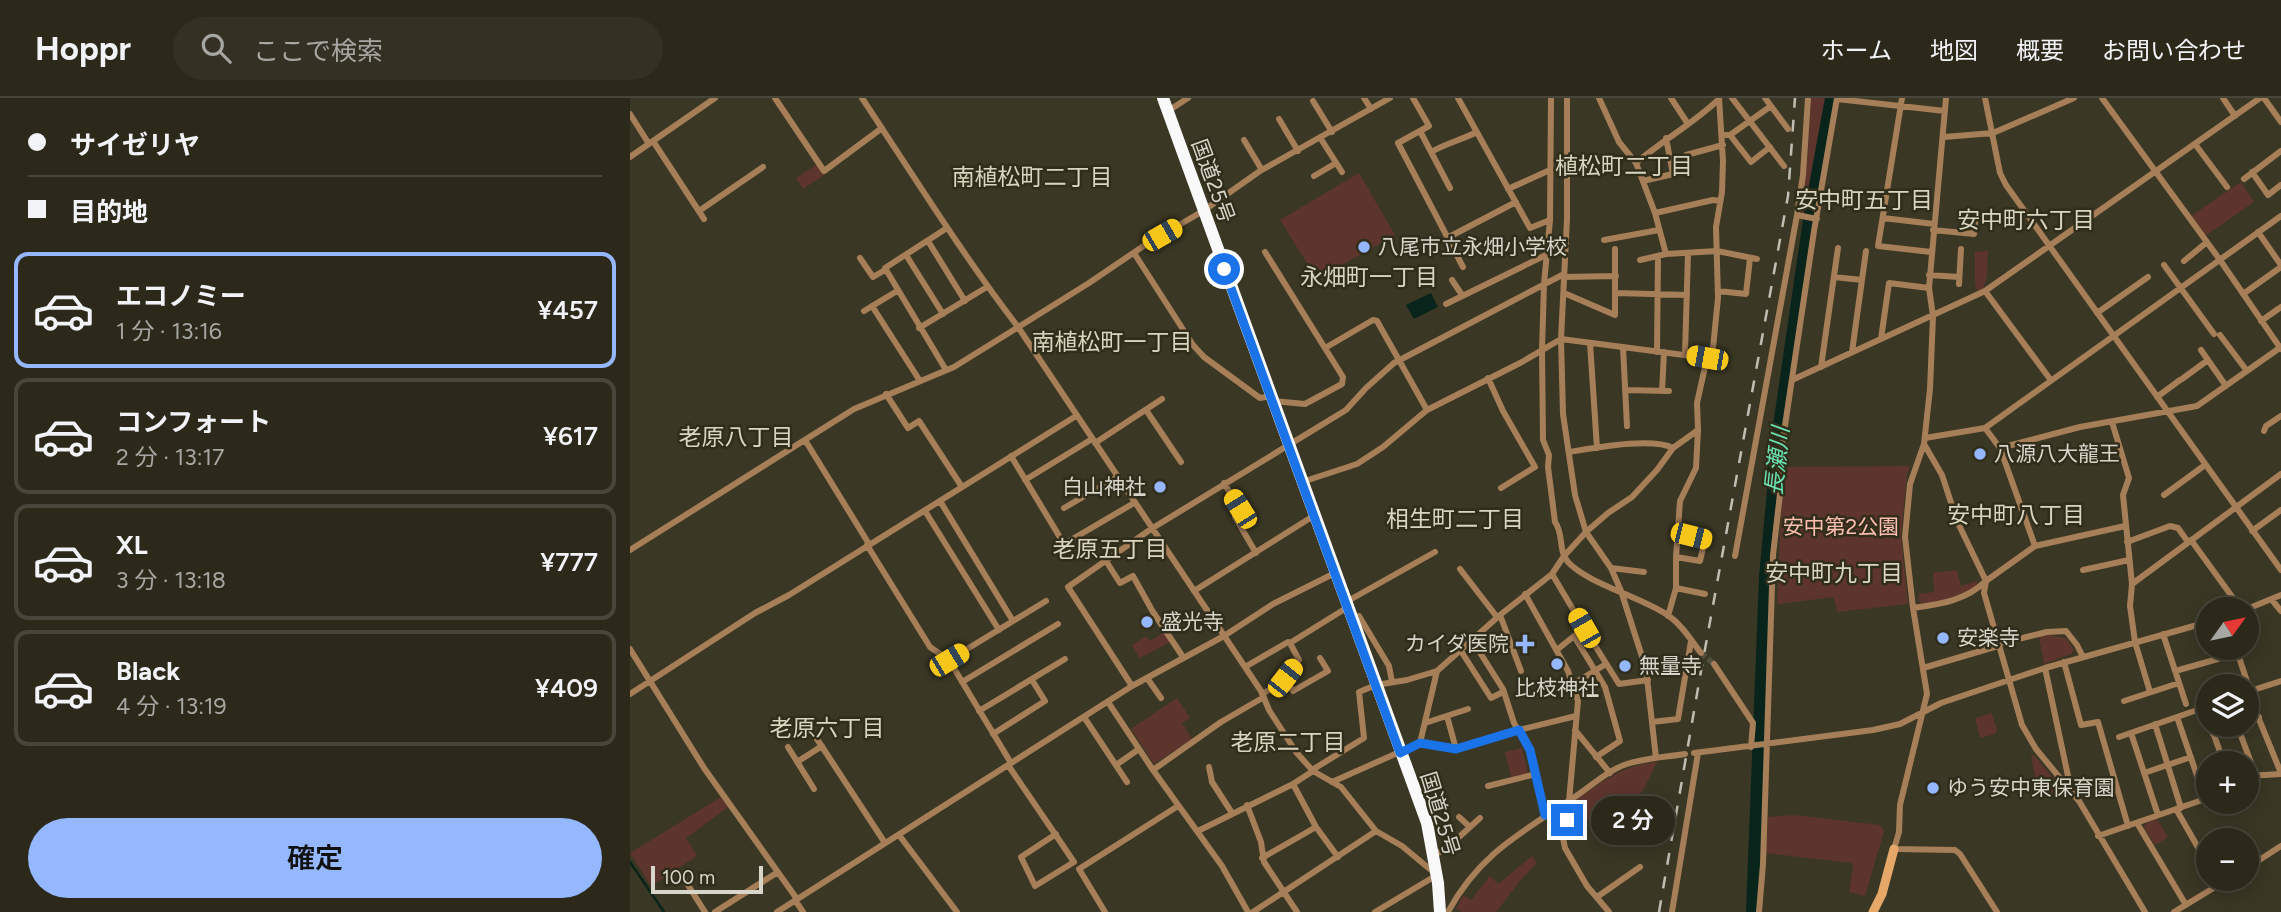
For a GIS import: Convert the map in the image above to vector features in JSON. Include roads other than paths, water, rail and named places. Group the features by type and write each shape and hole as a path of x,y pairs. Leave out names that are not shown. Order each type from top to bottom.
{"highway":[{"name":"国道25号","path":"1166,104 1427,823 1437,875 1440,912"}],"street":[{"path":"630,157 715,98"},
{"path":"775,98 824,171 882,128"},
{"path":"862,98 1245,667 1296,752 1312,771 1341,787 1376,831 1402,846 1437,875 1375,912"},
{"path":"1166,104 1188,98"},
{"path":"1364,98 1371,109"},
{"path":"630,550 854,409 946,370 1203,211 1262,170 1390,98"},
{"path":"1413,98 1429,126 1398,143 1463,267"},
{"path":"1458,98 1530,228 1550,220"},
{"path":"1551,98 1550,220 1542,350 1543,440 1549,456 1555,522 1559,527 1564,556 1578,571 1668,616 1682,628 1701,653"},
{"path":"1567,98 1563,414 1576,495 1586,532 1611,568 1646,669 1656,758"},
{"path":"1599,98 1619,142 1636,163 1655,213 1666,254"},
{"path":"1671,98 1688,124"},
{"path":"1732,98 1784,166"},
{"path":"1765,98 1788,129"},
{"path":"1735,556 1797,215 1803,175 1808,98"},
{"path":"1759,912 1760,746 1773,555 1781,485 1779,466 1813,218 1837,98 1945,111"},
{"path":"1902,98 1878,246 1931,252"},
{"path":"1873,912 1882,894 1894,849 1899,810 1927,694 1905,537 1910,484 1924,441 1933,316 1928,288 1947,98"},
{"path":"1985,98 2000,173 2049,248 2281,570"},
{"path":"1944,137 1993,133 2074,98"},
{"path":"2000,448 2080,427 2197,406 2281,348 2102,98"},
{"path":"2223,98 2235,116"},
{"path":"1792,380 1985,292 2262,98 2281,122"},
{"path":"1636,163 1666,138 1701,117 1719,99"},
{"path":"1668,616 1676,588 1675,557 1680,502 1696,468 1697,403 1707,358 1713,348 1718,291 1716,227 1726,135 1719,99"},
{"path":"1313,101 1332,132"},
{"path":"1726,135 1771,106"},
{"path":"630,114 704,219"},
{"path":"1279,119 1298,151"},
{"path":"1420,131 1450,188"},
{"path":"1431,152 1451,140 1459,141 1477,132"},
{"path":"1726,135 1751,162 1770,147"},
{"path":"1643,181 1673,174 1666,138"},
{"path":"1321,139 1342,172"},
{"path":"1244,140 1262,170"},
{"path":"2195,144 2227,187"},
{"path":"1686,155 1723,145"},
{"path":"2244,179 2281,151"},
{"path":"1314,176 1336,163"},
{"path":"699,211 762,167"},
{"path":"1508,189 1550,170"},
{"path":"2252,172 2268,195 2281,185"},
{"path":"1655,213 1713,200 1720,201"},
{"path":"1447,238 1516,202"},
{"path":"1797,215 1813,218"},
{"path":"1924,441 1985,428 2281,215"},
{"path":"1883,218 1974,234 1975,222"},
{"path":"946,370 884,268 947,228"},
{"path":"1604,240 1658,230"},
{"path":"2243,294 2281,266 2258,232"},
{"path":"928,241 965,300"},
{"path":"2183,261 2207,242"},
{"path":"1821,367 1838,248"},
{"path":"1564,293 1615,314 1615,249"},
{"path":"1929,275 1959,280 1961,249"},
{"path":"1640,260 1666,254 1717,251 1754,258 1746,294 1718,291"},
{"path":"1852,352 1866,251"},
{"path":"1134,253 1193,345 1204,357 1260,398 1305,404 1342,384 1343,377 1265,253"},
{"path":"1685,354 1688,253"},
{"path":"1446,304 1548,254"},
{"path":"906,255 943,314"},
{"path":"1625,390 1665,391 1660,352 1658,256"},
{"path":"860,258 873,277 886,270"},
{"path":"2164,265 2180,289 2247,371"},
{"path":"1132,686 1068,587 1151,529 1346,410 1383,372 1400,360 1564,275 1616,276"},
{"path":"1833,277 1862,280"},
{"path":"2096,313 2148,277"},
{"path":"1452,280 1462,295"},
{"path":"1881,339 1889,283 1928,288"},
{"path":"919,328 987,287"},
{"path":"864,311 897,290"},
{"path":"1985,292 2050,379"},
{"path":"1616,293 1687,295"},
{"path":"872,306 919,381"},
{"path":"2261,321 2281,307"},
{"path":"1325,348 1373,320 1377,321 1427,410"},
{"path":"1302,482 1357,464 1383,447 1427,410 1562,339 1707,358"},
{"path":"1590,342 1597,448"},
{"path":"1623,347 1627,426"},
{"path":"2201,349 2226,386"},
{"path":"2157,397 2208,360"},
{"path":"1489,378 1503,411 1535,467"},
{"path":"886,394 908,428 919,421 962,487"},
{"path":"1025,480 1162,399"},
{"path":"1146,410 1181,462"},
{"path":"630,694 755,613 789,595 1076,416"},
{"path":"2264,431 2266,426 2281,416"},
{"path":"2112,422 2129,478 2123,495 2132,584 2130,606 2135,642 2150,692"},
{"path":"1985,428 2000,448 2035,546"},
{"path":"1198,831 1293,784 1364,738 1359,692 1376,685 1437,671 1525,594 1552,574 1586,532 1632,497 1673,448 1698,430"},
{"path":"805,440 930,647 949,660 1009,764 1074,862 1035,886 1021,857 1056,835"},
{"path":"1924,441 1942,475 1957,522 1986,581 1984,593 2022,725 2036,749 2071,792 2145,912"},
{"path":"1569,452 1630,444 1666,444 1673,448"},
{"path":"1011,456 1064,544 1134,503"},
{"path":"1501,488 1535,467 1548,463"},
{"path":"2164,495 2205,465"},
{"path":"2132,584 2281,474"},
{"path":"1064,508 1117,477"},
{"path":"1224,483 1240,509 1235,517 1256,553"},
{"path":"940,501 1013,621"},
{"path":"2252,531 2281,510"},
{"path":"925,511 999,630"},
{"path":"1194,592 1315,515"},
{"path":"1913,608 1946,603 1974,592 2035,546 2125,526"},
{"path":"2127,541 2170,526 2178,528 2232,597"},
{"path":"1675,557 1700,561 1705,539 1678,532"},
{"path":"1245,667 1349,609 1435,552"},
{"path":"2083,570 2129,560"},
{"path":"1106,561 1120,583 1133,576 1183,657"},
{"path":"1611,568 1644,572"},
{"path":"1460,569 1499,616 1521,671"},
{"path":"777,912 1132,686 1224,636 1273,604 1335,573"},
{"path":"1552,574 1619,684"},
{"path":"1676,588 1705,594"},
{"path":"1525,594 1558,649 1578,701 1566,803 1567,820 1563,838 1565,848 1609,912"},
{"path":"2259,605 2281,595"},
{"path":"2272,600 2281,611"},
{"path":"949,660 1045,601"},
{"path":"1349,609 1359,616 1390,666 1392,682"},
{"path":"962,682 1058,624"},
{"path":"1672,912 1696,753 1873,730 1900,724 1941,703 2045,668 2196,625"},
{"path":"1558,649 1584,628"},
{"path":"1923,668 2047,632 2066,631 2083,657"},
{"path":"2163,634 2186,704"},
{"path":"1574,636 1605,687 1620,741 1597,757"},
{"path":"1472,640 1503,688 1514,723 1530,750 1545,815"},
{"path":"1652,722 1678,719 1691,640"},
{"path":"1153,770 1285,681 1299,660 1290,643"},
{"path":"630,649 704,768 803,912"},
{"path":"1461,651 1491,698 1503,692"},
{"path":"1285,681 1293,691 1328,671 1320,658"},
{"path":"979,712 1065,659"},
{"path":"2175,671 2214,660"},
{"path":"2064,663 2081,725 2098,722 2128,826"},
{"path":"1573,684 1606,664"},
{"path":"1714,664 1753,723 1760,746"},
{"path":"2045,668 2071,792"},
{"path":"1420,743 1437,671"},
{"path":"1147,678 1161,698"},
{"path":"993,734 1045,701 1032,680"},
{"path":"1605,687 1647,680"},
{"path":"2259,688 2281,681"},
{"path":"2124,701 2179,683"},
{"path":"1108,702 1222,866 1250,912 1283,894 1376,831"},
{"path":"1425,723 1468,709"},
{"path":"2119,737 2196,710"},
{"path":"1447,716 1456,749"},
{"path":"1332,782 1420,743 1456,749 1576,716"},
{"path":"1084,717 1127,782"},
{"path":"2177,717 2196,770"},
{"path":"2259,717 2281,773 2259,776"},
{"path":"2155,724 2179,808 2196,841"},
{"path":"1575,730 1610,773"},
{"path":"2131,733 2158,816"},
{"path":"817,738 885,844"},
{"path":"797,762 822,746"},
{"path":"788,747 814,789"},
{"path":"1116,765 1139,749"},
{"path":"1448,912 1457,895 1492,854 1545,815 1629,763 1685,754"},
{"path":"2144,774 2191,757"},
{"path":"1209,767 1212,782 1232,813"},
{"path":"1488,786 1536,774"},
{"path":"1293,784 1316,827 1338,857"},
{"path":"2098,836 2196,803"},
{"path":"1247,805 1261,842 1262,858 1297,912"},
{"path":"1105,912 1079,869 1178,806"},
{"path":"1459,817 1470,827"},
{"path":"1434,855 1447,848 1480,818"},
{"path":"2137,822 2186,905"},
{"path":"1262,858 1316,827"},
{"path":"899,835 957,912"},
{"path":"2259,860 2281,846"},
{"path":"1894,849 1955,850 1961,854 1997,912"},
{"path":"1597,897 1640,867"},
{"path":"715,912 778,872"},
{"path":"686,882 705,912"},
{"path":"2174,912 2205,891"}],"waterway":[{"name":"長瀬川","path":"1753,912 1766,577 1774,467 1811,213 1832,98"},
{"path":"630,862 664,912"}],"tunnel":[{"path":"1701,653 1714,664"}],"railway":[{"path":"1659,912 1788,196 1795,98"}],"place":[{"name":"八尾市立永畑小学校","path":"1364,247"},
{"name":"八源八大龍王","path":"1980,454"},
{"name":"白山神社","path":"1160,487"},
{"name":"盛光寺","path":"1147,622"},
{"name":"安楽寺","path":"1943,638"},
{"name":"カイダ医院","path":"1525,644"},
{"name":"比枝神社","path":"1557,664"},
{"name":"無量寺","path":"1625,666"},
{"name":"ゆう安中東保育園","path":"1933,788"}],"district":[{"name":"植松町二丁目","path":"1624,166"},
{"name":"南植松町二丁目","path":"1032,177"},
{"name":"安中町五丁目","path":"1864,200"},
{"name":"安中町六丁目","path":"2026,220"},
{"name":"永畑町一丁目","path":"1369,277"},
{"name":"南植松町一丁目","path":"1112,342"},
{"name":"老原八丁目","path":"736,437"},
{"name":"安中町八丁目","path":"2016,515"},
{"name":"相生町二丁目","path":"1455,519"},
{"name":"老原五丁目","path":"1110,549"},
{"name":"安中町九丁目","path":"1834,573"},
{"name":"老原六丁目","path":"827,728"},
{"name":"老原二丁目","path":"1288,742"}],"park label":[{"name":"安中第2公園","path":"1841,527"}]}
